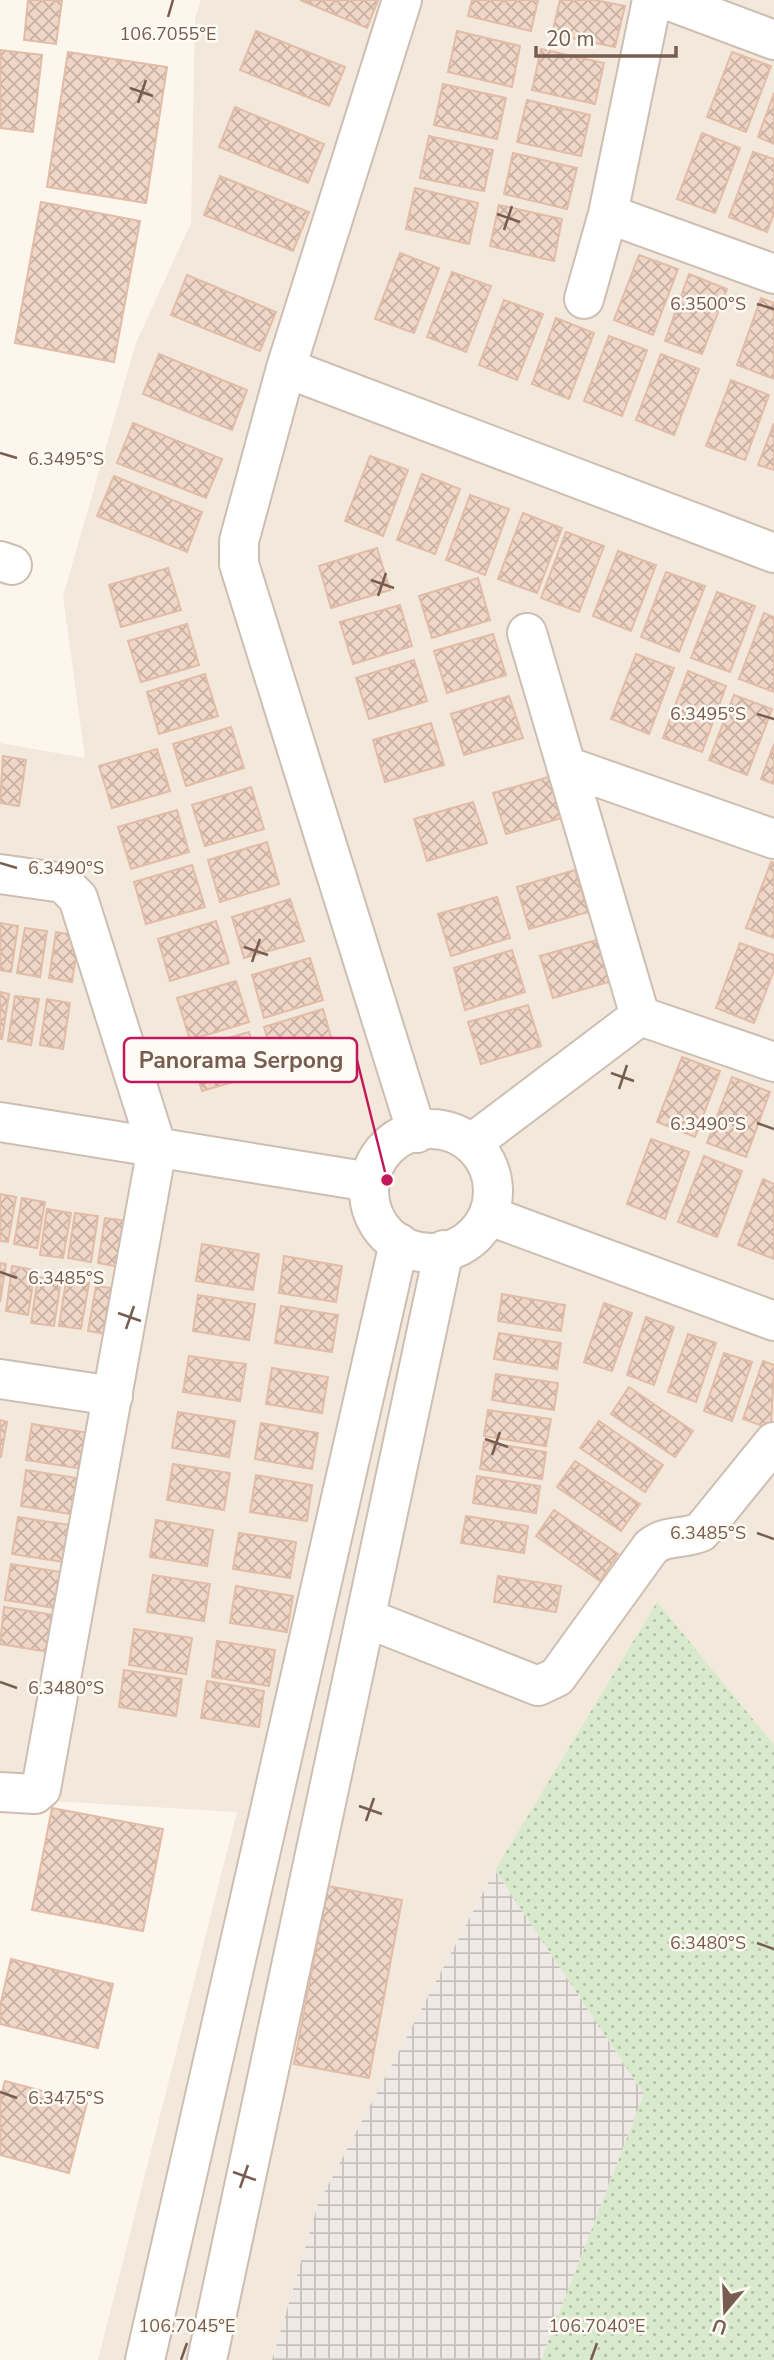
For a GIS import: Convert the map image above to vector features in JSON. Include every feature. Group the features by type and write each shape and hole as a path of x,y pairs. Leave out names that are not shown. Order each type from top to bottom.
{"street":[{"path":"401,0 286,368 239,541 239,564 417,1133"},
{"path":"584,299 608,214 652,0"},
{"path":"667,0 774,40"},
{"path":"608,214 774,274"},
{"path":"286,368 774,553"},
{"path":"527,633 640,1016"},
{"path":"566,766 774,839"},
{"path":"0,874 63,883 78,898 157,1148 41,1789 34,1794 0,1792"},
{"path":"472,1143 640,1016"},
{"path":"640,1016 774,1062"},
{"path":"0,1122 370,1182"},
{"path":"435,1128 472,1143 492,1177 490,1216 465,1245 426,1254 390,1239 368,1206 372,1167 397,1137 417,1133 435,1128"},
{"path":"490,1216 774,1321"},
{"path":"145,2360 399,1243"},
{"path":"206,2360 444,1250"},
{"path":"0,1379 113,1396"},
{"path":"366,1618 537,1686 548,1683 557,1677 651,1547 661,1539 701,1532 774,1442"},
{"path":"252,1890 305,1898"}],"shaded area":[{"path":"201,0 774,0 774,1745 657,1603 495,1870 318,2204 272,2360 98,2360 237,1812 0,1798 0,743 85,758 63,596 136,343 191,223 195,18"},
{"path":"495,1870 644,2094 541,2360 272,2360 318,2204"}],"green space":[{"path":"657,1602 774,1745 774,2360 541,2360 644,2094 495,1870"}],"building":[{"path":"28,0 62,0 56,44 24,40"},
{"path":"300,0 378,0 367,28"},
{"path":"472,0 538,0 531,31 468,16"},
{"path":"560,0 595,0 625,6 615,47 552,34"},
{"path":"256,31 345,67 329,106 240,70"},
{"path":"457,31 520,46 512,87 448,72"},
{"path":"541,49 604,63 595,104 532,90"},
{"path":"0,50 42,55 33,132 0,128"},
{"path":"68,52 167,67 146,203 47,187"},
{"path":"732,52 771,66 746,132 707,117"},
{"path":"443,84 506,98 497,139 434,125"},
{"path":"774,93 774,144 758,137"},
{"path":"527,100 590,115 581,156 517,142"},
{"path":"235,107 324,144 308,183 219,147"},
{"path":"702,133 740,148 715,213 677,199"},
{"path":"429,136 493,150 484,191 420,178"},
{"path":"753,152 774,159 774,213 767,232 729,217"},
{"path":"513,153 577,168 567,209 504,194"},
{"path":"220,176 309,212 293,251 204,215"},
{"path":"415,188 478,203 469,244 406,229"},
{"path":"41,202 140,221 114,362 15,343"},
{"path":"499,205 562,219 554,261 490,246"},
{"path":"400,253 439,268 414,333 375,319"},
{"path":"639,255 678,269 653,335 614,320"},
{"path":"452,272 491,286 466,352 427,337"},
{"path":"689,274 727,289 702,354 665,341"},
{"path":"187,275 276,312 260,351 171,315"},
{"path":"761,298 774,303 774,379 737,365"},
{"path":"504,300 543,314 517,380 479,365"},
{"path":"556,318 594,333 569,399 532,384"},
{"path":"609,336 647,350 622,416 584,401"},
{"path":"159,354 247,390 232,430 143,394"},
{"path":"661,354 699,369 674,435 636,420"},
{"path":"731,380 769,395 745,460 706,446"},
{"path":"133,423 222,459 206,498 117,463"},
{"path":"774,423 774,470 758,465"},
{"path":"370,456 408,470 383,536 345,521"},
{"path":"422,474 460,489 435,554 397,540"},
{"path":"114,476 202,512 187,552 97,516"},
{"path":"470,495 509,509 485,575 446,560"},
{"path":"523,513 562,528 537,593 498,579"},
{"path":"566,532 604,546 579,612 541,598"},
{"path":"377,548 390,590 331,608 319,566"},
{"path":"618,551 656,565 631,631 593,616"},
{"path":"168,568 181,610 121,627 109,585"},
{"path":"666,572 705,586 679,652 641,637"},
{"path":"478,578 490,620 432,638 419,596"},
{"path":"717,592 755,606 730,672 691,658"},
{"path":"400,605 412,646 353,664 340,622"},
{"path":"764,613 774,617 774,692 739,679"},
{"path":"187,624 199,665 141,682 128,641"},
{"path":"493,634 506,675 447,693 434,651"},
{"path":"636,654 674,668 649,734 611,719"},
{"path":"414,660 427,701 369,719 356,678"},
{"path":"688,671 726,686 702,752 663,738"},
{"path":"205,674 218,716 159,734 147,692"},
{"path":"734,695 772,709 747,775 709,760"},
{"path":"509,696 523,738 464,755 451,714"},
{"path":"431,723 444,765 385,782 373,740"},
{"path":"231,727 244,768 186,786 173,744"},
{"path":"774,744 774,784 761,779"},
{"path":"157,749 170,791 112,808 99,766"},
{"path":"3,756 26,760 19,806 0,803"},
{"path":"552,776 565,817 506,834 493,793"},
{"path":"251,787 264,829 205,846 192,805"},
{"path":"473,802 487,843 427,861 414,819"},
{"path":"177,810 189,852 131,869 118,827"},
{"path":"267,842 279,884 220,902 208,860"},
{"path":"771,862 774,863 774,938 746,928"},
{"path":"192,865 205,907 146,924 134,882"},
{"path":"575,870 588,912 529,929 517,887"},
{"path":"497,897 510,938 451,956 438,914"},
{"path":"290,899 304,941 244,958 232,917"},
{"path":"216,921 229,963 170,981 158,939"},
{"path":"0,923 18,926 11,972 0,970"},
{"path":"25,928 47,931 40,977 17,973"},
{"path":"56,932 79,936 72,982 49,978"},
{"path":"600,939 612,981 553,998 540,956"},
{"path":"740,943 774,955 774,970 754,1023 716,1008"},
{"path":"512,950 525,992 465,1010 454,968"},
{"path":"310,958 323,1000 264,1018 252,975"},
{"path":"236,981 249,1022 190,1040 177,998"},
{"path":"0,992 9,994 2,1039 0,1039"},
{"path":"15,996 39,999 31,1045 8,1041"},
{"path":"47,999 70,1003 63,1049 40,1045"},
{"path":"528,1005 541,1046 481,1064 468,1022"},
{"path":"323,1009 335,1051 277,1069 264,1027"},
{"path":"249,1032 261,1074 202,1091 189,1049"},
{"path":"682,1057 720,1071 695,1137 657,1122"},
{"path":"732,1077 770,1092 746,1157 707,1143"},
{"path":"651,1139 689,1152 665,1219 627,1204"},
{"path":"704,1156 742,1171 717,1237 678,1222"},
{"path":"763,1179 774,1184 774,1259 738,1245"},
{"path":"0,1194 16,1197 8,1242 0,1241"},
{"path":"22,1198 45,1202 37,1248 14,1244"},
{"path":"47,1209 71,1213 63,1258 40,1255"},
{"path":"75,1213 98,1216 91,1262 68,1258"},
{"path":"105,1218 128,1221 120,1267 98,1263"},
{"path":"202,1244 259,1254 253,1290 196,1281"},
{"path":"284,1256 342,1266 336,1302 279,1293"},
{"path":"0,1263 6,1264 0,1302"},
{"path":"12,1266 35,1270 28,1315 6,1311"},
{"path":"38,1277 61,1280 54,1326 31,1323"},
{"path":"66,1281 89,1283 81,1329 59,1326"},
{"path":"96,1286 118,1289 112,1335 88,1331"},
{"path":"502,1294 565,1305 561,1331 498,1321"},
{"path":"198,1295 255,1304 249,1340 193,1331"},
{"path":"604,1303 632,1313 612,1371 584,1362"},
{"path":"281,1306 338,1315 332,1352 275,1343"},
{"path":"646,1317 674,1327 654,1385 627,1375"},
{"path":"499,1333 561,1343 557,1369 494,1359"},
{"path":"688,1334 716,1343 696,1402 668,1392"},
{"path":"724,1353 752,1362 732,1421 704,1411"},
{"path":"189,1356 246,1364 240,1401 183,1392"},
{"path":"763,1361 774,1365 771,1429 743,1419"},
{"path":"272,1368 328,1377 322,1413 266,1404"},
{"path":"496,1374 558,1383 554,1410 492,1400"},
{"path":"629,1387 693,1431 675,1457 611,1414"},
{"path":"488,1410 551,1419 546,1446 484,1436"},
{"path":"178,1412 235,1421 229,1457 172,1448"},
{"path":"0,1420 7,1422 1,1457 0,1457"},
{"path":"599,1421 663,1465 645,1492 580,1448"},
{"path":"261,1423 318,1433 312,1469 255,1459"},
{"path":"32,1424 90,1433 84,1469 26,1460"},
{"path":"484,1442 546,1452 542,1479 480,1469"},
{"path":"575,1461 640,1504 621,1531 557,1487"},
{"path":"173,1464 230,1473 224,1510 167,1500"},
{"path":"26,1470 83,1479 77,1515 21,1506"},
{"path":"256,1475 312,1485 307,1521 250,1512"},
{"path":"477,1476 540,1486 536,1513 473,1503"},
{"path":"554,1510 618,1554 600,1581 536,1536"},
{"path":"466,1516 528,1526 524,1553 461,1543"},
{"path":"18,1517 76,1526 70,1563 12,1554"},
{"path":"156,1520 213,1530 207,1566 150,1557"},
{"path":"239,1533 296,1542 290,1578 233,1569"},
{"path":"11,1564 67,1573 61,1609 5,1600"},
{"path":"153,1575 210,1584 204,1621 147,1612"},
{"path":"498,1576 561,1586 556,1612 494,1602"},
{"path":"236,1586 293,1596 287,1632 230,1623"},
{"path":"4,1607 61,1616 55,1653 0,1644"},
{"path":"134,1629 192,1638 186,1674 129,1665"},
{"path":"217,1641 275,1650 269,1686 212,1677"},
{"path":"124,1670 182,1679 176,1716 119,1707"},
{"path":"207,1681 264,1691 259,1727 201,1718"},
{"path":"52,1808 163,1829 143,1931 32,1910"},
{"path":"328,1886 402,1900 369,2078 294,2064"},
{"path":"11,1959 113,1984 98,2048 0,2024 0,2006"},
{"path":"5,2081 87,2103 69,2173 0,2155 0,2099"}],"place":[{"name":"Panorama Serpong","path":"387,1180"}]}
